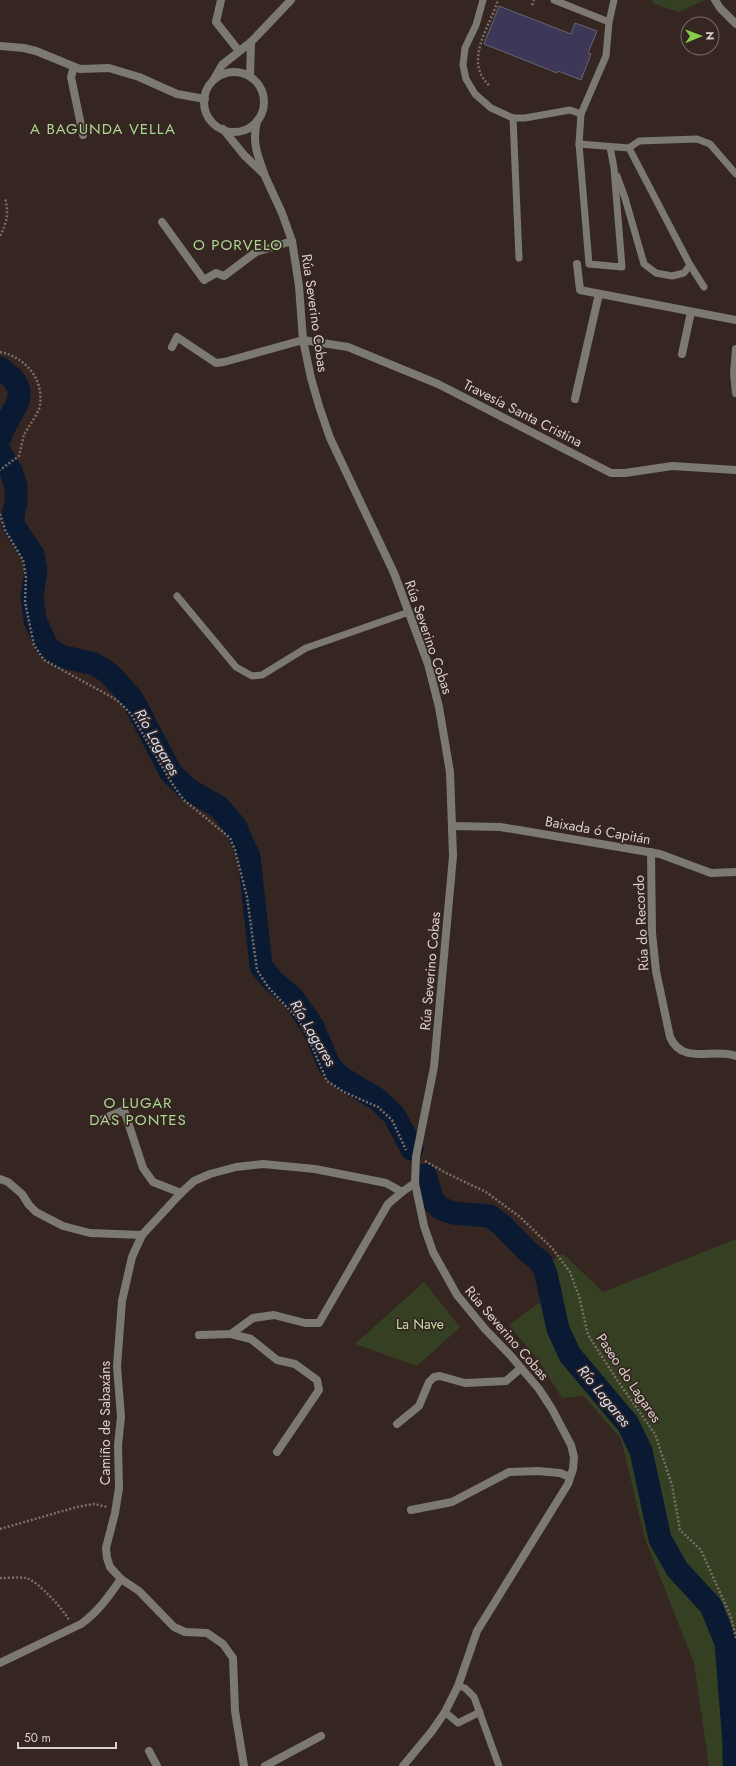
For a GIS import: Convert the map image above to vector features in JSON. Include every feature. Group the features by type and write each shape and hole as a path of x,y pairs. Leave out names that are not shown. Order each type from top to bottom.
{"street":[{"path":"221,0 216,22 232,40 239,51"},
{"path":"213,81 221,75 230,72 240,72 250,76 257,83 262,92 264,102 262,112 250,127 241,131 232,131 223,129 215,124 205,109 204,100 207,90 222,64 251,42 291,0"},
{"path":"715,0 720,8 736,24"},
{"path":"250,76 251,42"},
{"path":"0,46 36,50 80,69 109,68 139,77 177,94 204,100"},
{"path":"74,67 71,78 83,135"},
{"path":"257,120 254,134 255,148 264,174"},
{"name":"Rúa Severino Cobas","path":"223,129 244,155 264,174 282,213 292,241 299,286 304,340 311,378 330,438 394,573 428,664 439,706 450,772 453,856 434,1067 416,1157 415,1183 424,1226 444,1274 457,1295 472,1315 521,1368 552,1409 571,1445 574,1457 573,1469 568,1484 477,1631 458,1686 445,1712 432,1731 403,1766"},
{"path":"162,222 204,280 216,273 224,276 256,252 292,241"},
{"path":"577,264 580,290 736,320"},
{"path":"575,399 599,294"},
{"path":"682,354 691,312"},
{"path":"172,347 177,337 216,363 304,340"},
{"name":"Travesía Santa Cristina","path":"304,340 348,347 438,384 611,473 625,473 672,466 736,470"},
{"path":"736,349 734,372 736,393"},
{"name":"Baixada ó Capitán","path":"452,826 510,828 651,852 711,873 736,872"},
{"name":"Rúa do Recordo","path":"651,852 652,933 656,971 670,1037 674,1046 680,1051 690,1054 724,1054 736,1056"},
{"path":"103,1119 124,1110 143,1168 153,1182 181,1193"},
{"name":"Camiño de Sabaxáns","path":"244,1766 240,1750 235,1711 233,1658 223,1644 207,1633 186,1632 174,1627 139,1591 121,1579 110,1567 107,1558 106,1548 115,1513 119,1488 118,1445 121,1417 117,1366 122,1301 132,1257 142,1235 194,1181 210,1174 236,1167 263,1164 345,1174 386,1183 402,1192"},
{"path":"0,1179 8,1182 22,1194 29,1205 36,1212 63,1226 90,1233 142,1235"},
{"path":"232,1334 253,1318 274,1315 305,1323 319,1323 388,1204 415,1183"},
{"path":"199,1335 232,1334 251,1339 277,1360 295,1364 317,1380 319,1390 277,1452"},
{"path":"397,1424 420,1406 429,1382 434,1377 440,1376 465,1383 506,1381 521,1368"},
{"path":"411,1510 452,1502 509,1472 538,1471 560,1473 570,1477"},
{"path":"0,1663 72,1628 93,1615 121,1579"},
{"path":"265,1766 321,1736"},
{"path":"149,1751 157,1766"}],"lane":[{"path":"483,0 476,25 465,48 463,66 466,79 475,94 491,108 513,118 525,118 570,110 582,114"},
{"path":"554,0 609,22"},
{"path":"610,147 614,168 622,267 589,264 579,144 582,114 606,56 609,22 614,0"},
{"path":"513,118 519,258"},
{"path":"579,144 629,148 639,141 697,139 710,144 736,174"},
{"path":"629,148 690,265 704,287"},
{"path":"614,168 625,198 644,264 656,273 672,276 684,273 690,265"},
{"path":"177,596 236,667 252,676 262,675 306,648 409,612"},
{"path":"458,1686 465,1688 474,1697 499,1766"},
{"path":"445,1712 458,1723 480,1712"}],"path":[{"path":"489,84 481,77 477,54 498,0"},
{"path":"532,5 534,0"},
{"path":"0,236 7,222 8,208 5,198"},
{"path":"0,352 10,354 27,365 40,384 40,406 24,437 19,456 1,469"},
{"path":"0,514 5,530 23,560 26,576 25,602 34,645 44,660 117,700 131,714 169,778 184,800 230,838 235,850 247,897 257,970 268,987 298,1019 307,1035 327,1080 344,1092 378,1107 392,1120 408,1154"},
{"name":"Paseo do Lagares","path":"425,1161 486,1192 520,1217 552,1248 570,1272 579,1296 588,1334 617,1380 655,1434 672,1485 680,1530 701,1550 731,1617 736,1638"},
{"path":"0,1529 77,1507 94,1504 109,1508 115,1513"},
{"path":"0,1578 26,1578 31,1581 61,1608 72,1628"}],"green space":[{"path":"652,0 705,0 679,12 654,4"},
{"path":"736,1239 736,1766 709,1766 694,1663 645,1539 621,1439 584,1396 562,1398 538,1360 509,1325 543,1300 533,1272 563,1254 603,1292"},
{"name":"La Nave","path":"424,1282 460,1327 417,1366 355,1344"}],"building":[{"path":"499,6 571,34 575,23 597,31 588,53 591,54 581,80 558,71 557,73 484,44"}],"waterway":[{"name":"Río Lagares","path":"0,368 12,378 19,393 15,408 2,430 0,438"},
{"name":"Río Lagares","path":"0,452 11,471 16,486 16,502 13,515 13,525 33,555 36,570 32,596 35,620 47,647 60,656 94,664 109,673 133,700 171,773 189,790 219,807 235,826 249,857 261,966 273,981 293,998 313,1027 329,1065 340,1077 377,1099 394,1115 412,1149"},
{"name":"Río Lagares","path":"425,1175 433,1201 440,1208 453,1213 490,1216 503,1226 526,1250 541,1262 546,1274 558,1329 570,1355 628,1424 641,1451 660,1539 677,1569 711,1606 726,1643 734,1743 734,1766"}],"district":[{"name":"A BAGUNDA VELLA","path":"103,129"},
{"name":"O PORVELO","path":"238,245"},
{"name":"O LUGAR DAS PONTES","path":"138,1112"}]}
